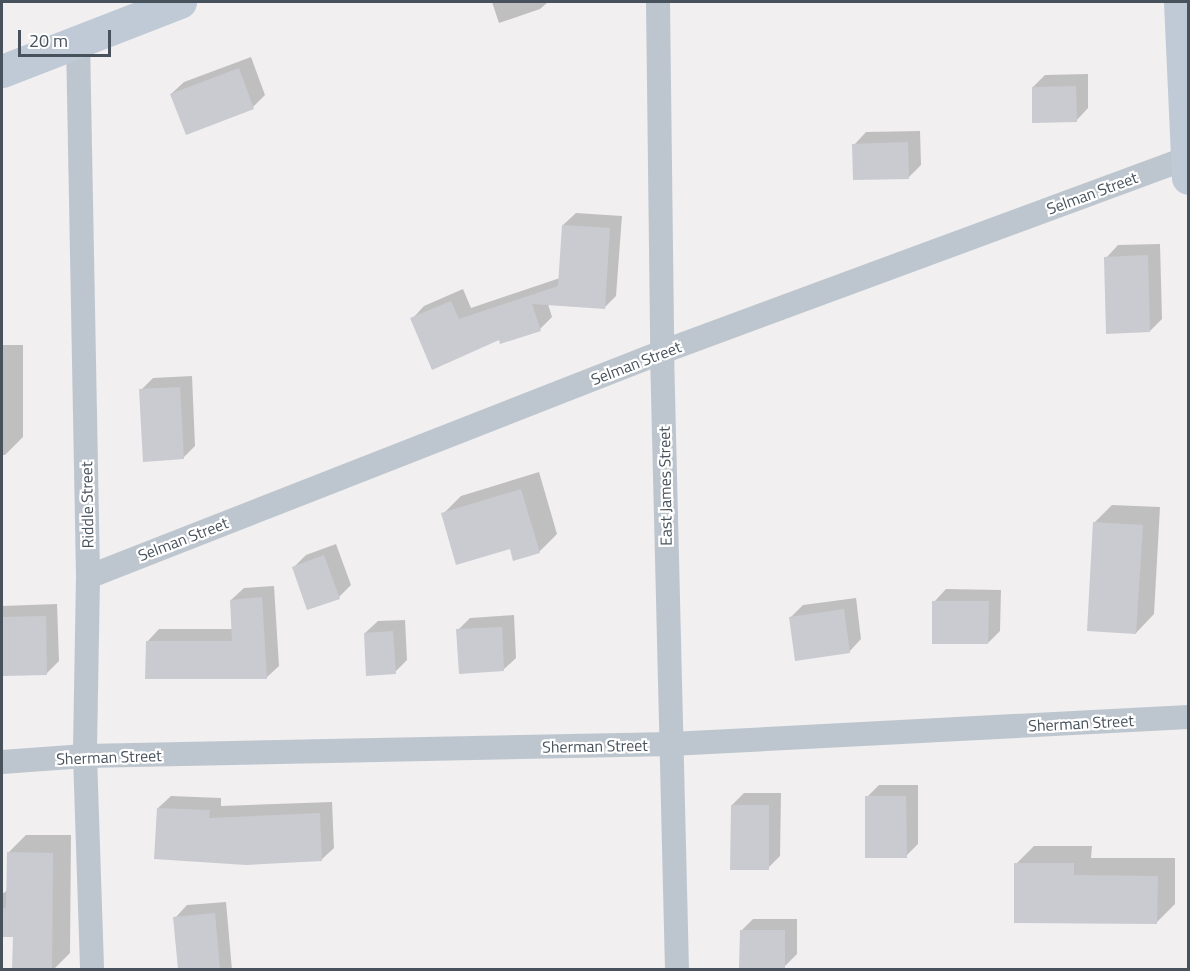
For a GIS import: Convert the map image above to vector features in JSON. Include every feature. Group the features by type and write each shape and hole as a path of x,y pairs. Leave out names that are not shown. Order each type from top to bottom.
{"street":[{"path":"2,71 180,2"},
{"name":"East James Street","path":"658,2 662,352 677,969"},
{"path":"1180,2 1188,168"},
{"name":"Riddle Street","path":"78,40 88,577 85,756 92,969"},
{"name":"Selman Street","path":"88,577 662,352 1188,168"},
{"name":"Sherman Street","path":"2,762 85,756 671,744 1188,717"}],"building":[{"path":"239,68 254,109 186,135 170,94"},
{"path":"1076,86 1077,122 1032,123 1032,87"},
{"path":"908,142 909,179 853,180 852,144"},
{"path":"562,225 610,228 605,309 532,304 541,331 500,344 499,340 432,370 410,318 451,301 459,319 558,286"},
{"path":"1148,255 1150,332 1106,334 1104,257"},
{"path":"180,387 184,459 143,462 139,389"},
{"path":"521,489 540,553 513,561 510,549 456,565 441,513"},
{"path":"1093,522 1143,525 1136,634 1087,631"},
{"path":"324,555 340,599 307,610 292,567"},
{"path":"262,597 267,679 145,679 146,641 232,641 230,600"},
{"path":"932,601 989,601 988,644 932,644"},
{"path":"844,609 850,653 795,661 789,617"},
{"path":"46,616 47,675 2,676 2,617"},
{"path":"502,627 504,671 459,674 456,629"},
{"path":"393,631 396,674 366,676 364,633"},
{"path":"865,796 906,796 907,858 865,858"},
{"path":"731,805 769,805 769,870 730,870"},
{"path":"157,808 210,810 209,818 320,813 322,861 246,865 154,859"},
{"path":"7,852 53,853 52,969 12,969 13,937 2,937 2,908 6,908"},
{"path":"1014,863 1074,863 1074,875 1158,876 1157,924 1014,923"},
{"path":"215,913 220,969 178,969 173,917"},
{"path":"740,930 785,930 785,968 739,968"}]}
